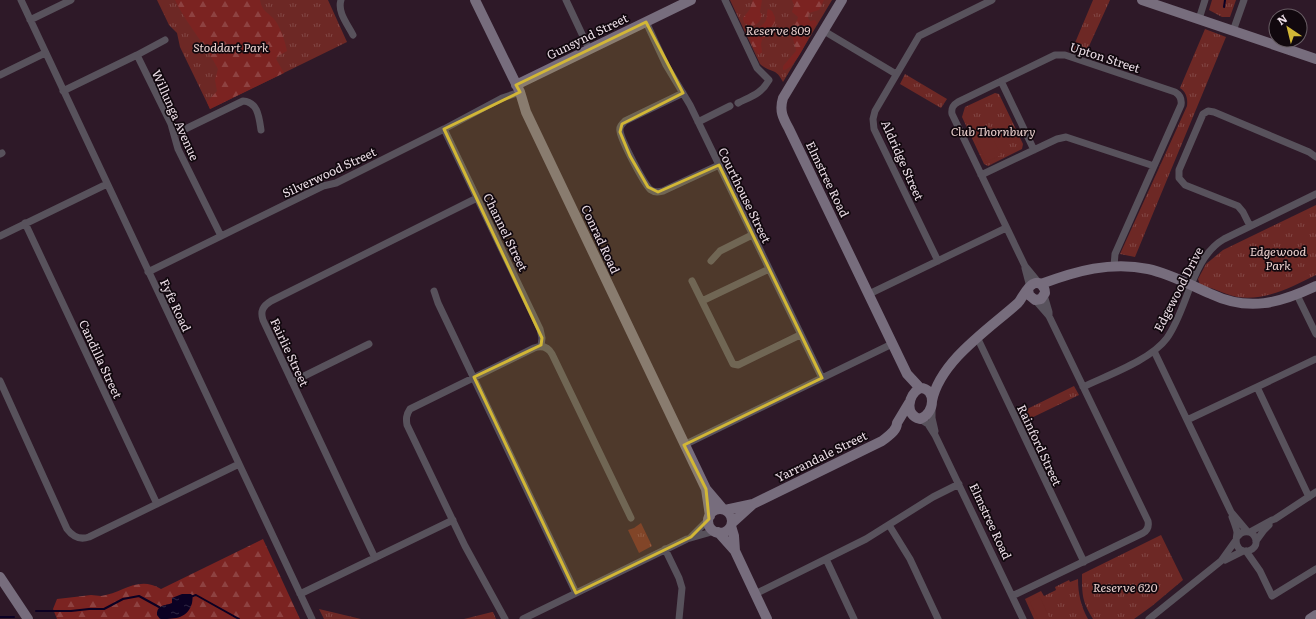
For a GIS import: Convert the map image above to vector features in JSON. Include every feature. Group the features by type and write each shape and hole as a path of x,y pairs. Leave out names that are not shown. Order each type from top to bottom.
{"street":[{"name":"Fyfe Road","path":"21,0 312,619"},
{"path":"30,20 71,0"},
{"name":"Conrad Road","path":"476,0 518,89 526,112 684,445 706,489 724,510"},
{"path":"566,0 589,49"},
{"name":"Gunsynd Street","path":"518,89 589,49 691,0"},
{"path":"725,0 757,68 769,80 765,88 761,91 738,102"},
{"name":"Elmstree Road","path":"842,0 783,98 781,111 784,121 869,294 906,374 910,387 910,401"},
{"name":"Aldridge Street","path":"938,261 873,125 873,116 919,36 992,0"},
{"path":"1142,0 1316,59"},
{"path":"1199,20 1205,0"},
{"path":"1233,31 1244,0"},
{"path":"339,1 341,11 353,36"},
{"name":"Courthouse Street","path":"646,22 698,122 822,378"},
{"path":"824,31 896,74"},
{"path":"64,91 137,56 165,40"},
{"path":"0,75 46,53"},
{"name":"Upton Street","path":"1049,316 1049,312 1006,228 952,114 955,104 1052,56 1062,54 1175,92 1180,97 1181,105 1115,254 1114,266"},
{"name":"Willunga Avenue","path":"137,56 175,134 178,149 221,236"},
{"path":"1001,81 1034,150"},
{"name":"Silverwood Street","path":"148,272 323,186 336,183 444,129 518,89"},
{"path":"683,93 625,121 622,124 620,132 630,156 648,186 653,191 658,192 718,165"},
{"path":"175,134 243,101 251,103 255,107 259,116 261,130"},
{"path":"698,122 730,106"},
{"path":"1250,226 1243,212 1238,206 1185,184 1179,178 1179,170 1203,114 1208,111 1214,112 1308,152 1316,157"},
{"name":"Channel Street","path":"444,129 540,329 542,338 541,346"},
{"path":"981,175 1056,139 1066,137 1154,166"},
{"path":"0,236 107,184"},
{"name":"Edgewood Drive","path":"1083,387 1140,360 1154,351 1163,342 1169,333 1205,257 1212,248 1224,238 1316,194"},
{"name":"Fairlie Street","path":"375,558 263,320 262,312 264,306 271,301 477,198"},
{"name":"Candilla Street","path":"25,224 157,504"},
{"path":"869,294 1006,228"},
{"path":"711,262 720,251 752,236"},
{"path":"942,376 936,388 932,404 927,415 919,418 912,413 910,401 913,394 942,376 977,337 1009,311 1037,291 1064,277 1084,270 1114,266 1154,270 1177,278 1221,299 1248,304 1278,301 1316,286"},
{"path":"702,301 769,269"},
{"path":"692,281 732,363 735,365 800,335"},
{"path":"434,291 438,303 576,593"},
{"path":"1012,596 1143,533 1148,528 1148,521 1037,291"},
{"path":"1297,294 1316,334"},
{"name":"Rainford Street","path":"977,337 1084,562"},
{"path":"292,382 369,344"},
{"path":"684,445 892,344"},
{"path":"505,619 465,546 407,425 407,414 410,409 534,348 541,346 547,348 552,354 631,518"},
{"path":"1154,351 1231,512 1248,532 1254,536 1256,543 1256,556 1260,571 1272,596 1316,569"},
{"path":"1187,420 1316,358"},
{"name":"Elmstree Road","path":"906,374 921,388"},
{"path":"0,381 67,529 77,538 89,537 239,464"},
{"path":"1257,387 1309,497"},
{"path":"921,388 928,391 932,404"},
{"name":"Yarrandale Street","path":"897,427 897,423 910,401"},
{"name":"Elmstree Road","path":"932,404 932,418 935,435"},
{"name":"Elmstree Road","path":"919,418 928,424 935,435 1023,619"},
{"name":"Yarrandale Street","path":"724,510 753,504 876,444 886,438 897,427 919,418"},
{"path":"755,594 866,539 933,497 959,484"},
{"name":"Conrad Road","path":"706,489 709,517"},
{"path":"1149,619 1160,615 1221,561 1241,533 1248,532 1275,519 1316,492"},
{"name":"Yarrandale Street","path":"731,525 753,504"},
{"path":"691,537 715,511 724,510 731,516 735,551"},
{"path":"1231,512 1237,531 1236,539 1238,547 1244,551 1260,571"},
{"path":"709,517 710,526 735,551 767,619"},
{"path":"1221,561 1252,549 1264,530 1274,522 1275,519"},
{"path":"300,594 452,520"},
{"path":"523,619 691,537 726,531 731,525"},
{"path":"889,525 910,559 938,619"},
{"path":"665,549 679,578 682,588 679,619"},
{"path":"826,559 854,619"},
{"path":"0,577 28,619"},
{"path":"1310,619 1316,615"}],"highlighted area":[{"path":"646,22 683,93 622,124 620,132 630,156 648,187 658,192 719,165 822,378 684,445 706,489 709,519 691,537 576,593 474,377 541,345 542,338 444,129 520,92 516,85"}],"green space":[{"name":"Stoddart Park","path":"157,0 328,0 347,42 210,109 180,47 177,33 169,25"},
{"path":"175,0 260,0 263,9 273,18 284,38 287,51 278,56 276,59 284,73 210,109 207,102 217,91 215,80 218,69"},
{"name":"Reserve 809","path":"730,0 832,0 783,82 778,74 760,64"},
{"path":"753,0 762,0 760,12 762,15 761,19 755,25 751,26 744,23 743,18 750,9"},
{"path":"792,0 824,0 819,10 809,13 808,18 810,21 815,20 817,23 811,30 801,52 791,66 783,70 783,66 796,51 792,37 792,29 798,17 792,12 794,5"},
{"path":"1093,0 1110,0 1085,55 1072,50"},
{"path":"1212,0 1236,0 1230,17 1222,17 1209,10"},
{"path":"768,9 772,11 775,17 775,23 767,31 762,40 762,52 759,55 755,51 750,35 765,22"},
{"path":"1205,29 1226,37 1135,257 1120,254 1187,106 1186,96 1184,91 1180,88"},
{"path":"905,74 947,99 941,108 900,84"},
{"name":"Club Thornbury","path":"995,93 999,94 1023,144 1022,149 988,166 984,164 962,117 965,107"},
{"path":"986,125 1001,155 986,162 972,132"},
{"name":"Edgewood Park","path":"1316,205 1316,275 1278,292 1248,298 1237,297 1200,285 1198,279 1206,264 1223,250"},
{"path":"1074,386 1079,395 1025,421 1021,412"},
{"path":"641,523 652,546 639,553 628,530"},
{"name":"Reserve 620","path":"1161,535 1183,580 1134,619 1093,619 1083,598 1082,574"},
{"path":"263,539 300,619 57,619 53,609 57,599 91,595 101,596 138,584 153,585 161,589"},
{"path":"1078,579 1080,600 1088,619 1034,619 1025,599 1041,591 1044,596 1056,590 1055,587 1069,580 1070,582"},
{"path":"1040,597 1050,619 1038,619 1030,602"},
{"path":"319,609 361,619 324,619"},
{"path":"492,612 496,619 464,619"}],"water":[{"path":"182,594 191,594 193,596 192,605 186,614 170,619 160,619 157,615 158,609 172,603 172,598"}],"waterway":[{"path":"1224,7 1225,0"},
{"path":"193,596 196,595 239,619"},
{"path":"36,611 104,609 123,599 139,596 159,607"},
{"path":"0,617 14,617"}]}
